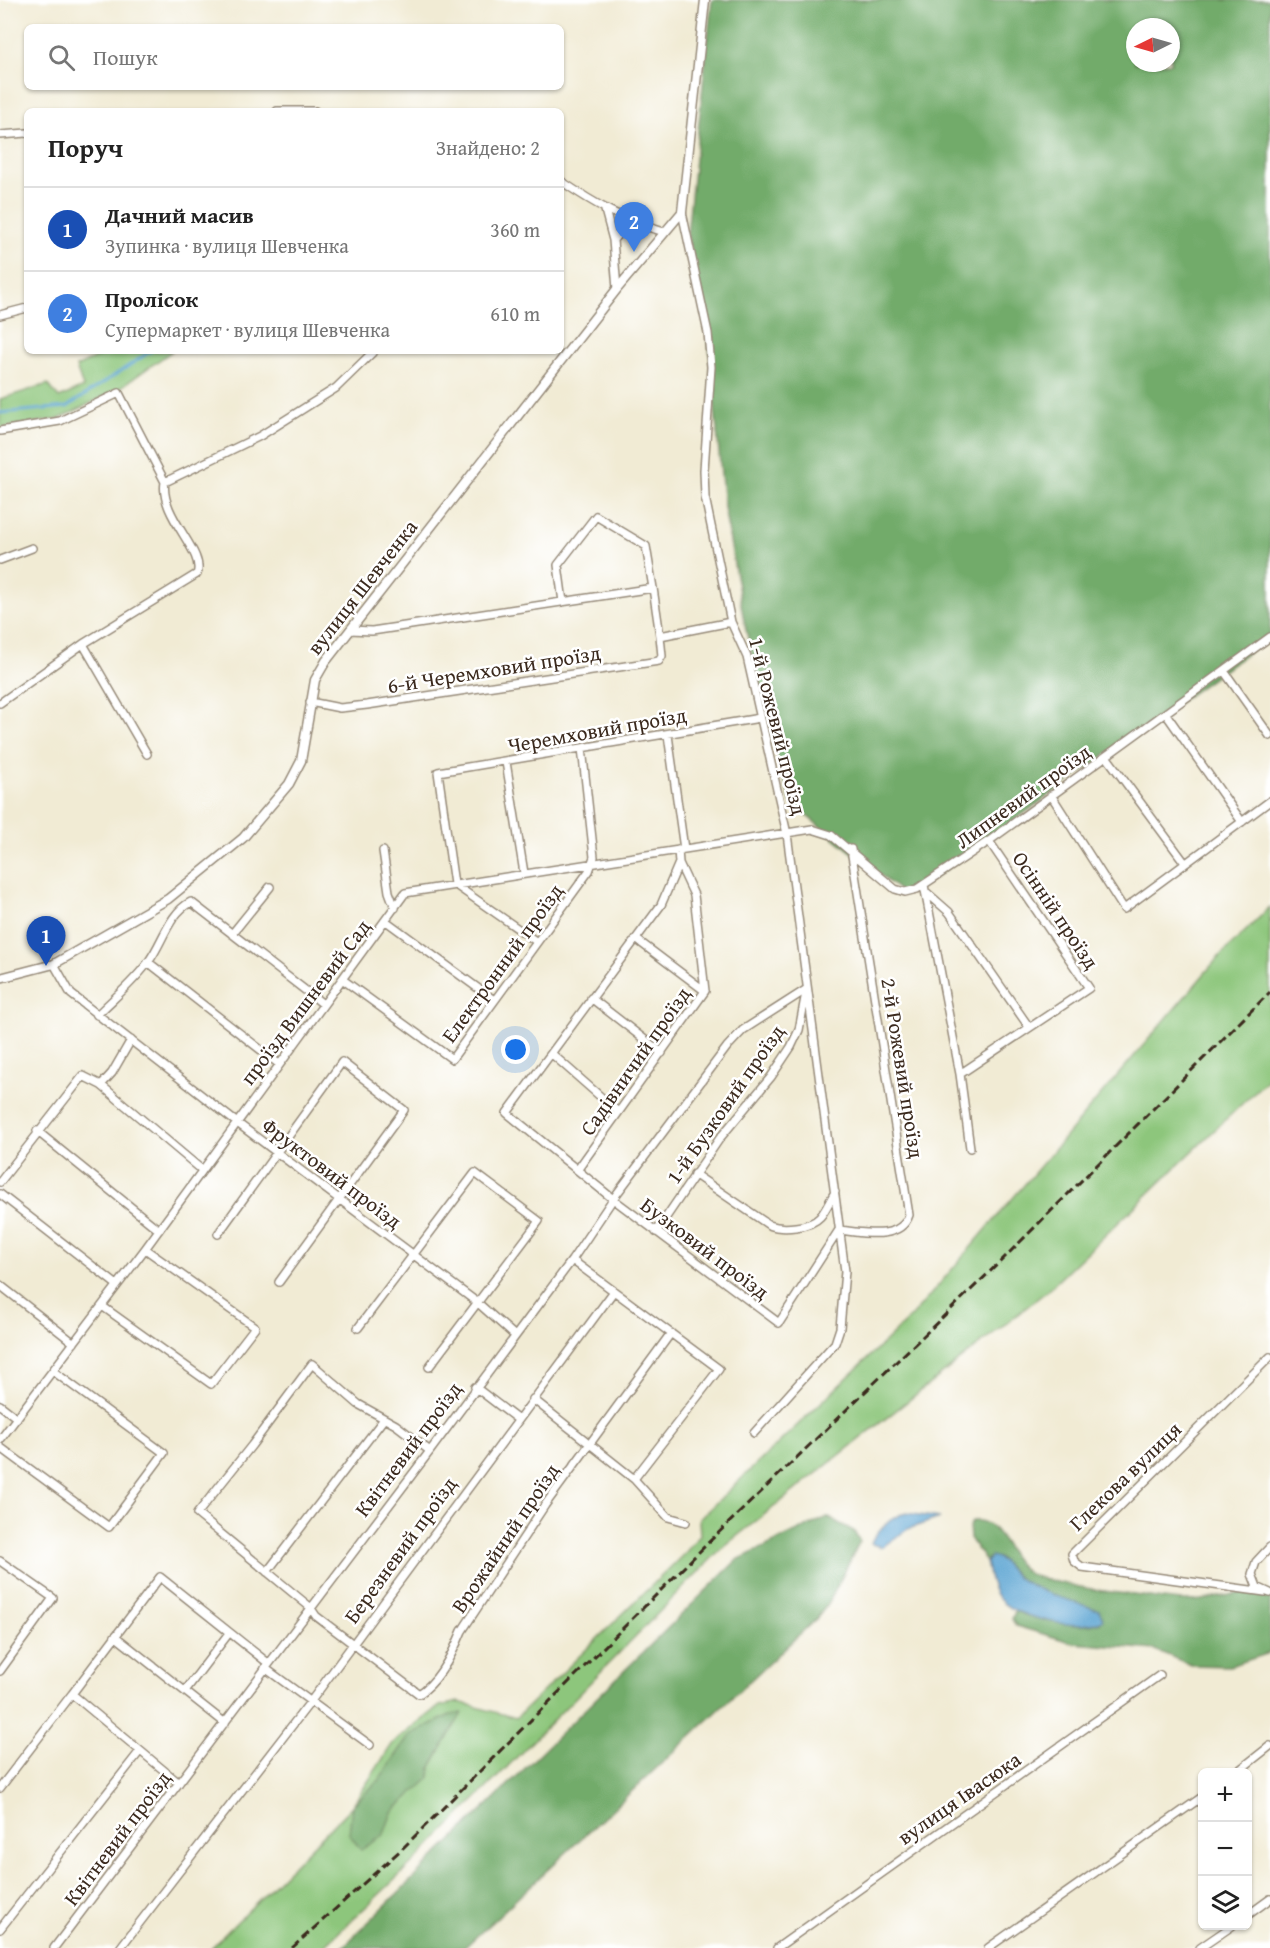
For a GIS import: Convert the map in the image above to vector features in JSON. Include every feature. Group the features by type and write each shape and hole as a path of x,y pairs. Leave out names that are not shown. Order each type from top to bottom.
{"street":[{"name":"1-й Рожевий проїзд","path":"705,0 682,212 708,333 711,367 704,485 732,622 747,657 787,834 845,1271 838,1336 826,1355 754,1433"},
{"path":"0,135 24,133"},
{"path":"564,183 605,210 629,222 664,232"},
{"path":"605,210 613,240 617,289"},
{"name":"вулиця Шевченка","path":"0,978 54,964 168,899 243,838 289,784 301,761 315,680 326,661 617,289 682,212"},
{"path":"613,240 629,222"},
{"path":"0,315 24,309"},
{"path":"165,482 260,436 336,388 371,354"},
{"path":"0,431 60,421 119,393 165,482 165,503 198,561 197,574 83,644 0,703"},
{"name":"6-й Черемховий проїзд","path":"310,702 340,708 367,705 659,661 662,656 646,546 596,516 558,565 563,602"},
{"path":"0,560 32,548"},
{"path":"350,630 372,631 653,588"},
{"path":"660,636 732,622"},
{"name":"Липневий проїзд","path":"787,834 808,829 820,830 851,849 898,891 908,892 925,888 1270,637"},
{"path":"83,644 147,754"},
{"path":"1224,671 1270,736"},
{"path":"1166,714 1242,822"},
{"name":"Черемховий проїзд","path":"454,884 438,772 760,718"},
{"path":"618,1112 552,1053 661,905 679,863 681,850 668,735"},
{"path":"582,748 594,857 592,862"},
{"path":"1106,756 1185,863"},
{"path":"506,762 524,873"},
{"path":"1051,795 1124,909 1270,801"},
{"name":"проїзд Вишневий Сад","path":"0,1440 145,1249 405,893 592,862 787,834"},
{"name":"Осінній проїзд","path":"960,1074 1089,988 989,841"},
{"name":"2-й Рожевий проїзд","path":"839,1230 888,1232 903,1225 909,1215 851,849"},
{"path":"383,851 389,892 395,908"},
{"name":"Електронний проїзд","path":"342,979 452,1059 590,871 592,862"},
{"name":"Садівничий проїзд","path":"578,1169 705,991 694,895 679,863"},
{"path":"454,884 537,942"},
{"path":"232,933 270,887"},
{"path":"925,888 949,912 1029,1027"},
{"path":"925,888 960,1074 970,1148"},
{"path":"98,1015 148,962 182,906 191,902 322,1004"},
{"path":"386,921 494,1000"},
{"path":"636,939 705,991"},
{"path":"148,962 279,1064"},
{"name":"Фруктовий проїзд","path":"54,964 71,994 236,1122 478,1303 514,1335"},
{"name":"1-й Бузковий проїзд","path":"656,1232 694,1174 791,1047 799,1030 807,989"},
{"name":"Квітневий проїзд","path":"54,1948 430,1451 475,1387 572,1260 613,1199 727,1047 743,1030 807,989"},
{"path":"591,999 662,1053"},
{"path":"101,1085 112,1074 131,1040"},
{"name":"Бузковий проїзд","path":"552,1053 507,1113 613,1199 779,1323 839,1230"},
{"path":"218,1234 342,1062 404,1110 279,1282"},
{"path":"0,1182 37,1131 83,1076 101,1085 202,1170"},
{"path":"37,1131 159,1230"},
{"path":"358,1328 475,1173 539,1221 429,1367"},
{"path":"694,1174 769,1225 778,1228 809,1224 819,1218 835,1192"},
{"path":"0,1194 117,1285"},
{"path":"102,1306 211,1384 255,1327 145,1249"},
{"path":"572,1260 719,1369 634,1479"},
{"path":"0,1285 74,1343"},
{"name":"Березневий проїзд","path":"120,1948 311,1701 517,1419 614,1291"},
{"name":"Врожайний проїзд","path":"352,1643 413,1692 419,1694 427,1689 545,1505 671,1333"},
{"name":"Глекова вулиця","path":"1268,1593 1082,1567 1074,1561 1072,1554 1270,1357"},
{"path":"352,1643 316,1616 310,1607 196,1514 252,1445 312,1364 358,1404 383,1420 396,1425 430,1451"},
{"path":"0,1447 108,1527 164,1454 53,1371"},
{"path":"475,1387 517,1419"},
{"path":"533,1399 634,1479 668,1517 686,1522"},
{"path":"0,1405 17,1418"},
{"path":"267,1572 383,1420"},
{"path":"1268,1593 1255,1584 1252,1575 1256,1562 1270,1547"},
{"path":"0,1561 53,1598 0,1671"},
{"path":"0,1788 160,1577 266,1666 370,1745"},
{"path":"185,1692 229,1633"},
{"path":"115,1636 225,1723"},
{"name":"вулиця Івасюка","path":"777,1948 1160,1675"},
{"path":"72,1695 180,1783"},
{"path":"1243,1768 1270,1746"},
{"path":"0,1929 140,1751"},
{"path":"988,1948 1198,1801"},
{"path":"1252,1912 1270,1899"},
{"path":"1200,1948 1226,1930"}],"green space":[{"path":"712,0 1270,0 1270,637 924,885 901,892 791,803 765,714 744,621 724,507 708,333 687,234"},
{"path":"104,354 168,354 117,390 59,419 0,428 0,399 48,384 59,398 83,387 76,367"},
{"path":"1270,907 1270,1077 1047,1291 722,1548 416,1860 322,1948 211,1948 352,1806 393,1743 440,1706 459,1702 516,1718 686,1552 700,1535 699,1519 913,1315 1217,959"},
{"path":"827,1517 854,1531 860,1541 828,1604 817,1618 464,1948 342,1948 737,1560"},
{"path":"973,1521 983,1522 992,1527 1025,1571 1034,1576 1061,1583 1102,1591 1182,1601 1249,1592 1270,1593 1270,1653 1230,1666 1191,1665 1155,1650 1074,1643 1016,1626 1012,1619 1015,1611 1070,1625 1100,1622 1022,1581 999,1558 988,1558 986,1562 970,1538 969,1526"},
{"path":"462,1713 431,1767 430,1778 392,1812 384,1834 361,1850 349,1834 352,1806 380,1779 410,1735 450,1715"}],"water":[{"path":"907,1513 940,1518 908,1529 882,1547 871,1544 884,1526 895,1517"},
{"path":"991,1556 999,1559 1016,1576 1038,1589 1099,1610 1103,1619 1082,1625 1051,1622 1009,1607 995,1593 991,1583 986,1562"}],"waterway":[{"path":"0,413 67,407 146,354"}],"railway":[{"path":"292,1948 404,1847 711,1540 1000,1262 1270,992"}],"place":[{"name":"Пролісок","path":"634,252"},
{"name":"Дачний масив","path":"46,966"}]}
